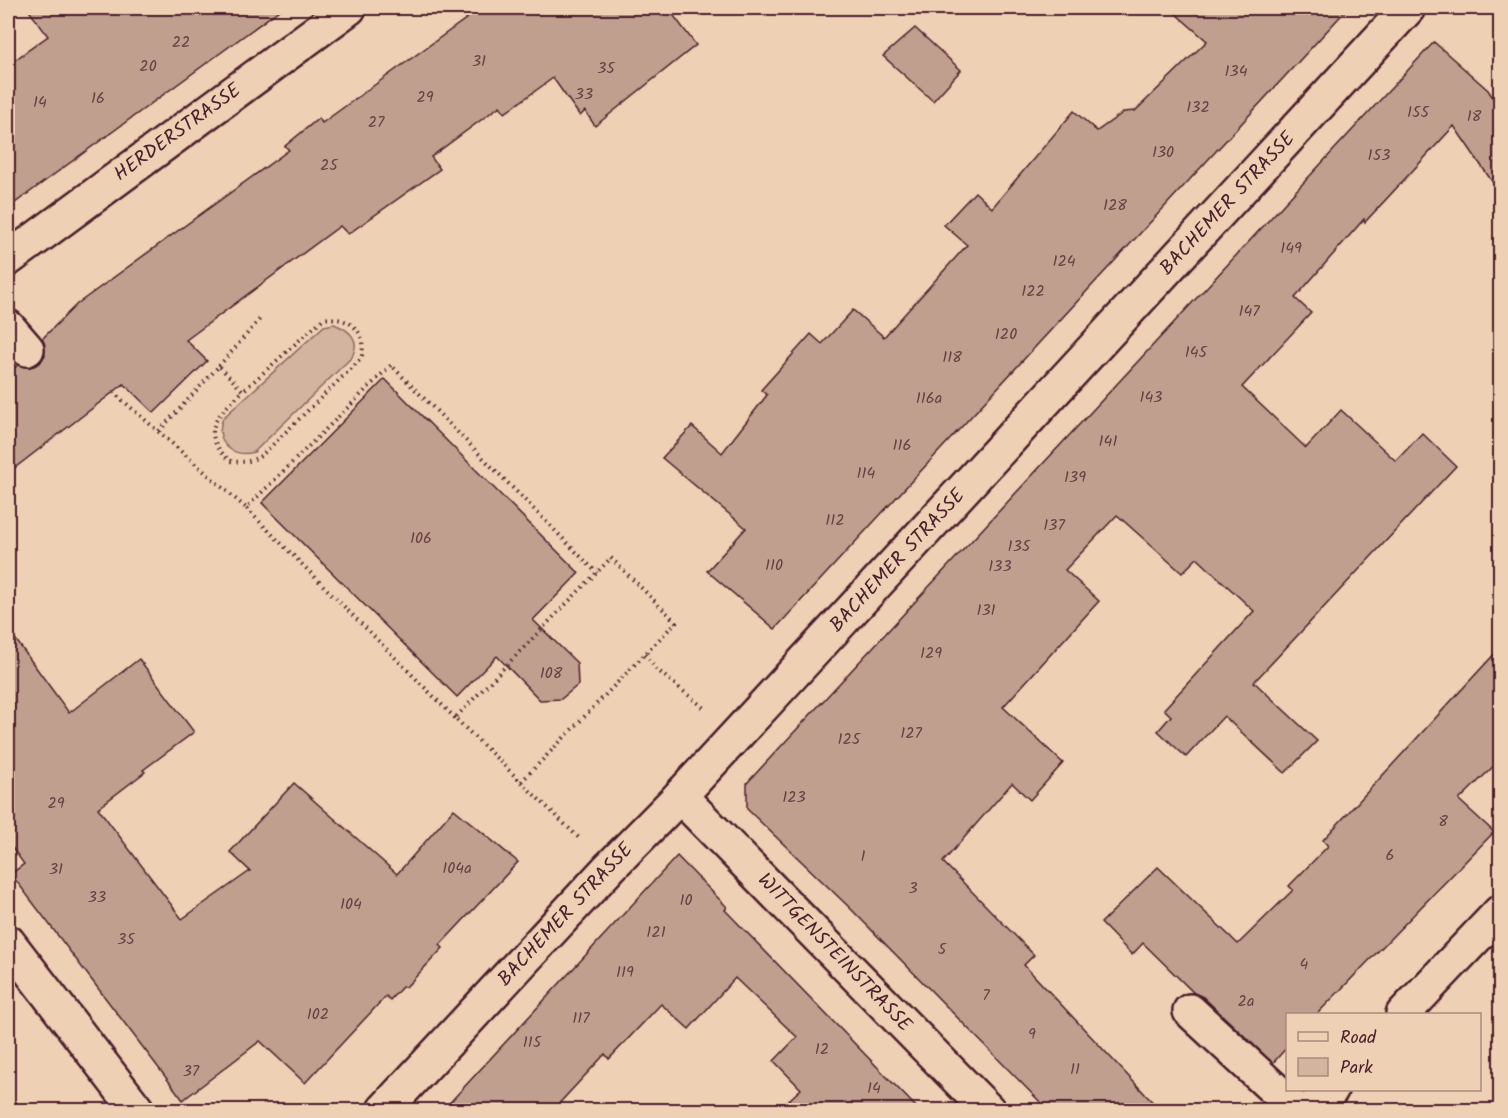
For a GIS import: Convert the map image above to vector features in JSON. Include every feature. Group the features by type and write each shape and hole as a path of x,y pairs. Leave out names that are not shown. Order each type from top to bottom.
{"street":[{"name":"HERDERSTRASSE","path":"8,259 349,8"},
{"name":"BACHEMER STRASSE","path":"384,1110 610,867 680,796 1408,8"},
{"name":"WITTGENSTEINSTRASSE","path":"680,796 988,1110"},
{"path":"1404,1013 1500,912"},
{"path":"8,942 137,1110"},
{"path":"1190,1011 1297,1110"},
{"path":"1311,1110 1329,1091"}],"path":[{"path":"341,318 350,322 362,337 364,349 361,359 262,455 244,463 230,461 221,453 213,440 216,417 243,391 323,319 341,318"},
{"path":"159,431 260,319"},
{"path":"246,508 391,365 597,573"},
{"path":"219,366 243,391"},
{"path":"113,392 246,508 455,718 610,867"},
{"path":"455,718 611,558 676,622 521,782"},
{"path":"645,654 656,669 736,734"}],"green space":[{"path":"334,324 345,329 352,336 355,346 352,357 254,452 238,453 227,446 221,434 223,418 324,326"}],"building":[{"path":"27,8 282,8 8,208 8,65 48,36"},
{"path":"481,8 668,8 696,45 595,126 585,111 580,116 553,78 505,113 500,106 431,157 440,169 348,234 340,226 186,340 207,361 154,413 124,384 8,473 8,373 18,365 30,367 40,363 45,355 42,339 77,304 289,150 285,146 319,118 322,123"},
{"path":"1169,8 1348,8 775,629 707,571 746,528 662,458 692,426 722,453 767,395 761,390 811,334 822,344 853,310 884,337 967,245 944,225 975,192 992,208 1074,111 1097,131 1124,112 1135,111 1207,41"},
{"path":"915,28 961,70 933,101 883,56"},
{"path":"1434,42 1488,90 1500,108 1500,193 1454,126 1365,222 1364,219 1295,298 1311,313 1242,387 1306,448 1341,410 1396,461 1422,433 1456,466 1254,682 1317,741 1285,773 1224,716 1186,757 1158,731 1171,716 1164,709 1254,611 1197,558 1182,573 1117,515 1065,570 1099,601 1003,707 1063,763 1030,800 1012,783 943,862 1034,955 1024,965 1160,1110 1048,1110 850,908 747,809 747,783"},
{"path":"385,379 579,573 533,620 577,663 578,685 561,699 540,700 497,656 457,697 262,503"},
{"path":"8,629 69,713 139,659 194,732 143,770 145,772 98,808 182,919 250,871 230,852 294,783 397,874 454,809 518,862 440,945 443,948 406,987 402,987 390,1000 386,996 305,1083 260,1041 183,1100 11,874 24,864 8,842"},
{"path":"1500,648 1500,760 1459,800 1494,832 1318,1013 1286,1013 1286,1048 1273,1063 1203,997 1194,993 1143,943 1132,955 1101,923 1158,867 1238,944 1293,890 1289,886 1328,846 1323,840"},
{"path":"677,856 727,907 725,910 919,1110 778,1110 801,1089 774,1061 797,1037 735,978 689,1029 661,1004 609,1059 605,1054 553,1110 443,1110"}]}
